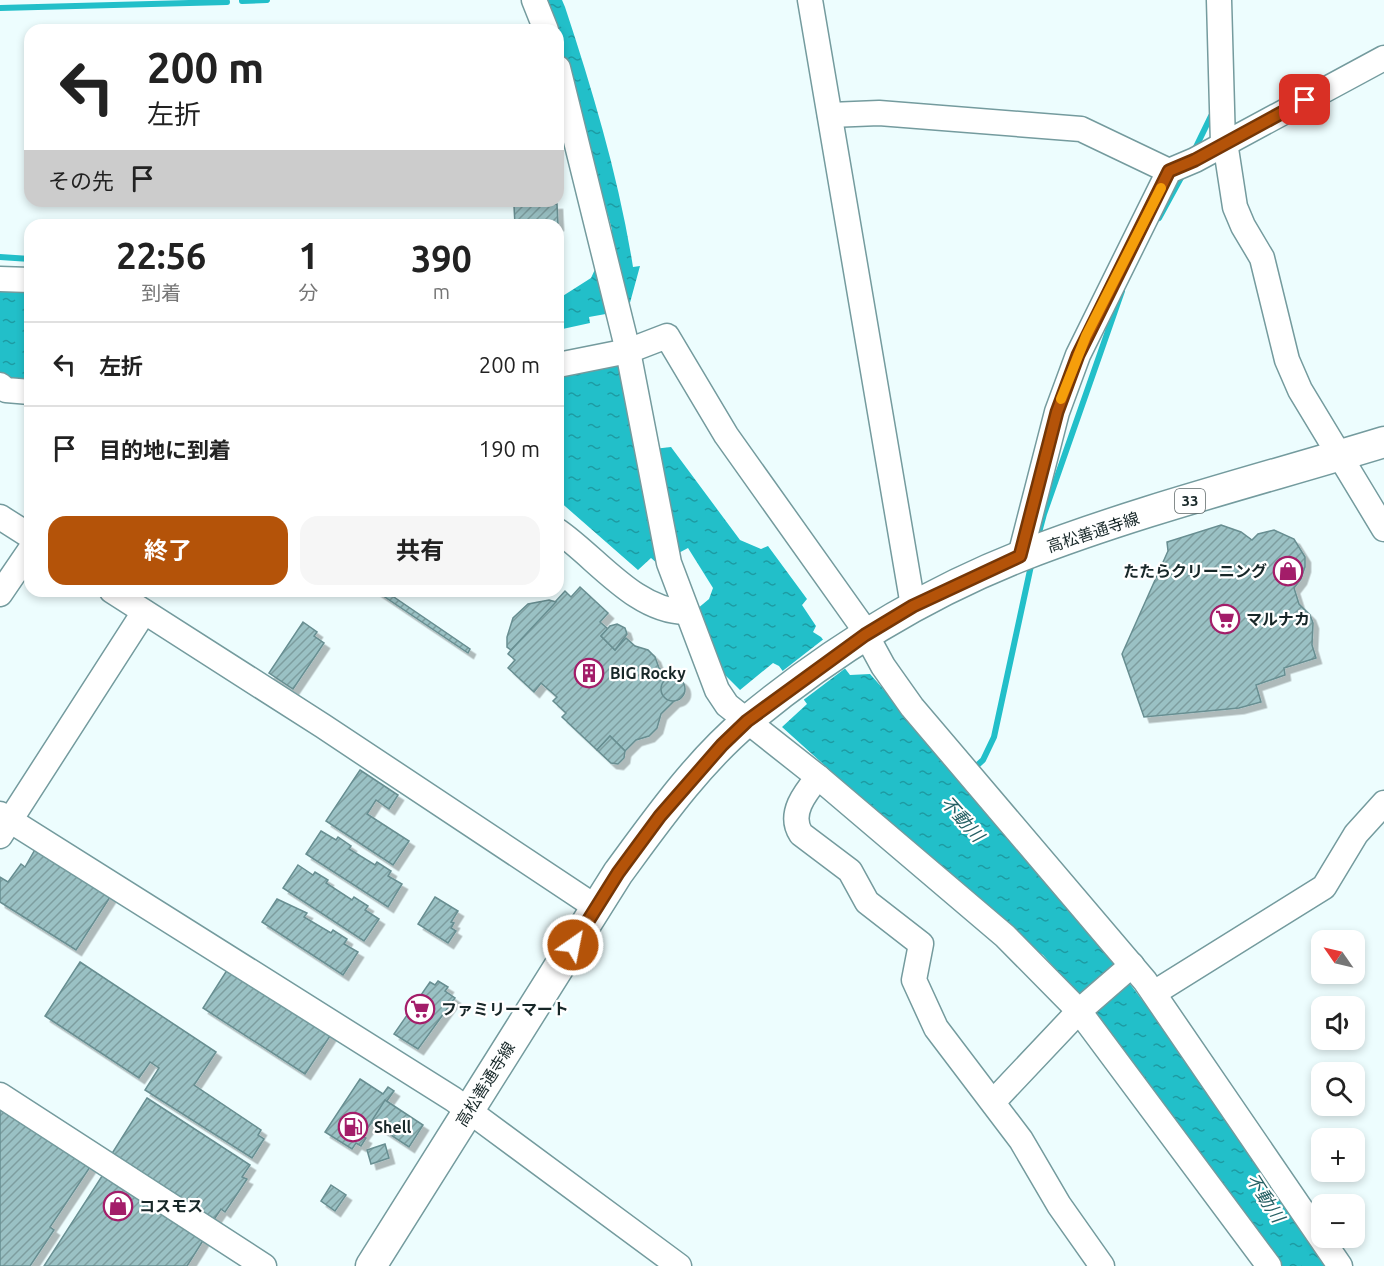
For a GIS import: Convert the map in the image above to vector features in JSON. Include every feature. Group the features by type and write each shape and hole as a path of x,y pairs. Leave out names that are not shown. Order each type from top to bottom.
{"main road":[{"name":"高松善通寺線","path":"371,1266 618,873 660,816 722,745 747,721 865,635 913,606 1030,553 1114,524 1384,442"}],"street":[{"path":"534,0 544,24"},
{"path":"810,0 913,606"},
{"path":"1219,0 1224,143 1235,207 1242,226 1262,258 1269,278 1287,360 1300,390 1384,529"},
{"path":"1030,553 1057,412 1078,355 1182,165 1384,58"},
{"path":"564,93 628,351 669,563 685,612 717,690 727,705 818,777 1005,936 1083,1008 1269,1266"},
{"path":"830,115 879,114 1081,129 1182,165"},
{"path":"0,279 24,280"},
{"path":"564,364 628,351 667,336 726,435 859,622 912,707 1139,978 1340,1266"},
{"path":"0,385 6,390 24,392"},
{"path":"0,517 24,532"},
{"path":"564,536 627,587 668,612 685,612"},
{"path":"0,594 24,559"},
{"path":"121,597 323,726 597,908"},
{"path":"144,612 3,823 468,1111 679,1266"},
{"path":"818,777 804,795 795,818 796,826 801,834 849,871 867,902 921,944 915,972 915,986 936,1028 994,1101 1102,1266"},
{"path":"994,1101 1083,1008 1324,886 1356,834 1384,803"},
{"path":"0,1095 264,1266"}],"water":[{"path":"548,0 562,0 604,136 633,267 640,266 628,310 589,317 590,323 564,329 564,295 591,278 597,265 612,251 612,230 564,58 564,24 555,24"},
{"path":"0,289 24,291 24,379 0,377"},
{"name":"不動川","path":"619,365 636,451 671,447 740,540 761,549 768,546 807,599 802,605 816,626 813,632 821,637 850,675 870,674 1011,836 1113,962 1192,1069 1311,1244 1311,1248 1314,1248 1326,1266 1282,1266 1109,1034 1106,1026 1043,955 1012,934 782,727 807,704 779,666 773,663 740,690 720,670 697,609 709,599 713,588 688,548 658,564 651,558 638,570 564,505 564,371"}],"pier":[{"path":"825,638 847,667 802,701 780,673"}],"building":[{"path":"514,207 557,207 558,219 515,219"},
{"name":"マルナカ","path":"1221,525 1241,532 1252,540 1258,534 1274,530 1294,539 1305,557 1305,567 1301,579 1294,588 1299,604 1310,615 1313,623 1312,645 1316,658 1284,668 1285,675 1256,685 1261,702 1239,708 1144,717 1122,654 1168,551 1167,542"},
{"name":"BIG Rocky","path":"580,587 608,613 600,622 608,629 601,636 615,650 626,638 635,646 648,650 655,657 659,668 670,678 663,683 662,692 667,699 674,701 661,714 657,728 649,736 636,740 625,751 610,736 597,750 562,717 566,713 553,701 557,697 541,683 534,692 508,668 515,660 508,654 511,650 560,597 564,597 565,591 571,597"},
{"path":"385,597 394,597 470,649 468,653"},
{"path":"549,600 556,602 511,650 507,647 507,637 513,618 528,604"},
{"path":"303,622 317,632 314,636 324,643 293,689 269,673"},
{"path":"617,624 625,628 627,634 615,650 601,636 610,626"},
{"path":"673,677 681,681 685,689 681,697 673,701 665,697 661,689 665,681"},
{"path":"610,736 625,751 624,758 618,764 611,763 597,750"},
{"path":"360,770 398,795 389,809 376,800 367,814 409,841 393,865 326,821"},
{"path":"321,831 336,840 338,837 351,846 349,849 375,865 377,862 391,871 388,876 402,884 388,907 306,854"},
{"path":"37,846 112,894 76,950 0,902 0,877 8,882 21,864 25,867"},
{"path":"298,865 313,875 315,872 328,880 326,883 352,900 354,897 368,906 365,910 379,919 364,941 283,888"},
{"path":"435,897 458,911 451,922 454,923 451,928 456,931 448,943 418,924"},
{"path":"277,899 307,913 304,917 331,933 333,930 347,939 344,944 358,952 343,975 262,922"},
{"path":"80,962 216,1052 194,1085 261,1130 258,1135 264,1139 252,1158 145,1090 159,1068 150,1062 139,1078 45,1016"},
{"path":"229,967 332,1033 305,1074 203,1008"},
{"path":"438,981 448,987 445,991 455,998 418,1049 394,1034 430,982 435,985"},
{"path":"360,1079 383,1094 388,1087 394,1091 362,1136 366,1138 361,1146 356,1143 352,1149 325,1132"},
{"path":"147,1098 250,1165 242,1177 247,1179 225,1212 221,1209 213,1221 111,1155"},
{"path":"385,1100 423,1125 409,1147 371,1122"},
{"path":"0,1106 90,1167 50,1227 54,1230 30,1266 0,1266"},
{"path":"385,1144 389,1158 371,1164 367,1150"},
{"name":"コスモス","path":"104,1173 204,1239 187,1266 44,1266"},
{"path":"331,1185 346,1195 335,1211 321,1201"}],"waterway":[{"path":"242,1 267,0"},
{"path":"0,8 227,2"},
{"path":"1194,151 1211,116"},
{"path":"1159,218 1183,174"},
{"path":"0,257 24,259"},
{"path":"1037,540 1122,291"},
{"path":"972,770 983,760 994,737 1032,561"}],"slow traffic":[{"path":"1061,399 1086,336 1140,234 1161,188"}],"place":[{"name":"たたらクリーニング","path":"1288,571"},
{"name":"マルナカ","path":"1225,619"},
{"name":"BIG Rocky","path":"589,673"},
{"name":"ファミリーマート","path":"420,1009"},
{"name":"Shell","path":"353,1127"},
{"name":"コスモス","path":"118,1206"}],"route":[{"path":"573,945 618,873 660,816 722,745 747,721 865,635 913,606 1020,556 1057,412 1078,355 1140,234 1169,171 1183,163 1195,160 1305,100"}]}
